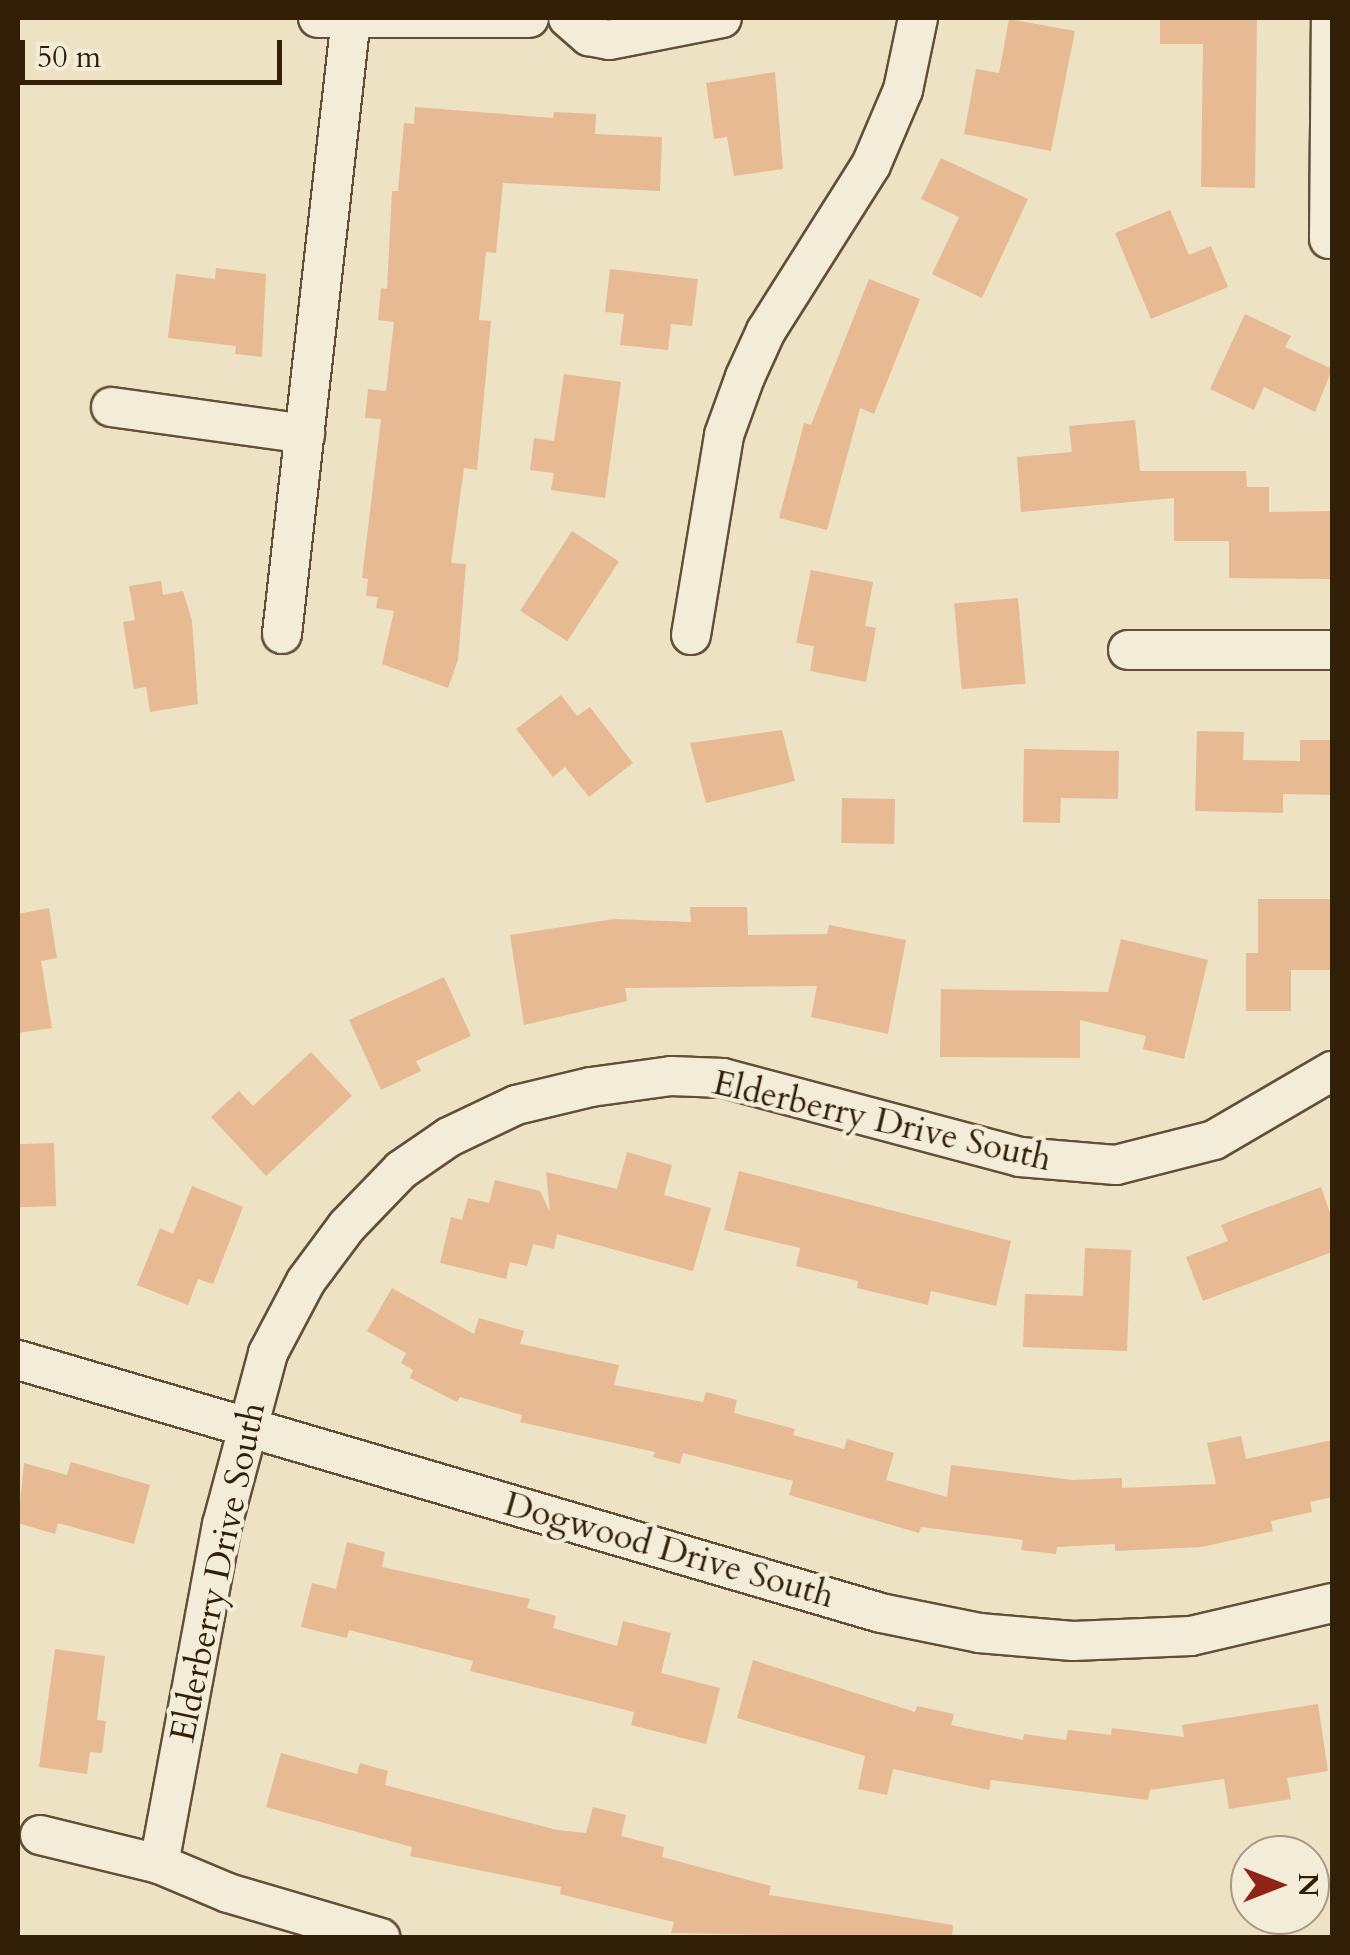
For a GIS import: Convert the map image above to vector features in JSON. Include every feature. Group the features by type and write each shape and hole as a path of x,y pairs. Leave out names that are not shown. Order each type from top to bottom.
{"street":[{"path":"282,634 305,434 340,19 528,18"},
{"path":"568,18 589,36 609,40 722,18"},
{"path":"691,635 724,435 745,377 766,330 871,165 903,90 918,18"},
{"path":"1330,239 1331,18"},
{"path":"111,407 305,434"},
{"path":"1128,650 1332,650"},
{"name":"Elderberry Drive South","path":"158,1864 246,1424 268,1352 306,1281 347,1226 401,1170 449,1136 516,1105 670,1076 723,1078 1020,1157 1116,1165 1214,1140 1332,1071"},
{"name":"Dogwood Drive South","path":"18,1360 881,1613 979,1632 1074,1641 1191,1636 1332,1603"},
{"path":"40,1835 158,1864 228,1893 381,1938"}],"building":[{"path":"1160,18 1257,18 1255,188 1201,187 1203,44 1160,44"},
{"path":"1009,19 1075,31 1051,151 964,134 976,69 999,73"},
{"path":"775,72 783,169 734,176 727,137 714,139 706,83"},
{"path":"415,107 553,118 554,112 596,114 595,134 662,137 660,191 503,183 496,253 486,252 479,320 491,321 477,470 464,468 451,563 466,564 458,660 448,688 382,664 394,611 376,608 378,597 366,596 368,579 362,578 381,419 365,418 368,389 386,391 394,322 378,320 381,288 387,289 392,191 398,191 404,123 414,124"},
{"path":"941,158 1028,199 982,298 932,274 959,217 921,199"},
{"path":"1170,210 1189,255 1211,246 1228,287 1151,319 1115,233"},
{"path":"216,268 266,274 262,357 235,354 236,346 168,338 176,274 215,279"},
{"path":"610,269 698,279 692,326 671,324 668,350 620,345 624,314 605,312"},
{"path":"869,279 920,299 874,414 860,408 827,530 779,518 804,423 811,425"},
{"path":"1245,314 1291,336 1285,347 1332,369 1315,412 1264,387 1254,410 1210,389"},
{"path":"564,374 621,382 605,498 551,490 554,473 530,470 534,438 554,441"},
{"path":"1135,420 1140,471 1246,471 1247,487 1269,487 1269,512 1332,511 1332,579 1229,578 1229,541 1174,541 1174,498 1021,512 1017,457 1072,452 1069,426"},
{"path":"572,531 619,561 567,641 520,611"},
{"path":"811,570 873,582 865,626 876,628 866,682 810,671 814,646 796,643"},
{"path":"161,581 163,595 183,591 192,621 198,704 150,712 146,687 134,689 123,622 135,620 129,586"},
{"path":"1018,598 1025,684 962,689 954,604"},
{"path":"561,695 577,716 590,707 633,763 589,797 565,767 553,777 516,729"},
{"path":"782,730 795,781 706,803 690,743"},
{"path":"1197,731 1244,732 1243,760 1300,761 1300,740 1332,740 1332,795 1283,794 1283,813 1195,811"},
{"path":"1024,749 1119,751 1118,799 1061,798 1060,823 1023,822"},
{"path":"842,798 895,799 894,844 841,843"},
{"path":"1258,899 1332,899 1332,970 1291,970 1291,1011 1246,1011 1246,953 1258,953"},
{"path":"690,907 747,907 748,935 827,934 829,925 906,940 888,1034 811,1017 817,986 625,988 627,1001 524,1025 510,935 614,919 691,922"},
{"path":"49,908 57,958 41,961 52,1028 18,1033 18,914"},
{"path":"1121,939 1208,960 1184,1059 1143,1049 1146,1036 1080,1020 1080,1058 940,1057 941,989 1108,992"},
{"path":"444,977 471,1036 416,1061 421,1071 381,1090 349,1020"},
{"path":"311,1052 352,1096 266,1176 211,1117 239,1091 253,1106"},
{"path":"54,1143 56,1206 20,1207 18,1144"},
{"path":"627,1152 672,1165 664,1195 711,1208 693,1271 557,1234 554,1249 533,1244 527,1266 510,1262 506,1279 440,1263 451,1217 462,1220 468,1198 489,1203 495,1180 540,1191 550,1212 546,1172 617,1189"},
{"path":"739,1171 1011,1241 996,1306 931,1291 928,1305 857,1288 858,1281 796,1266 800,1248 724,1230"},
{"path":"192,1186 243,1207 213,1284 198,1279 188,1305 137,1285 160,1228 173,1234"},
{"path":"1321,1187 1332,1219 1332,1252 1203,1301 1186,1257 1228,1241 1221,1225"},
{"path":"1085,1248 1131,1250 1127,1351 1023,1347 1025,1294 1083,1296"},
{"path":"392,1288 474,1334 479,1318 524,1331 520,1344 619,1365 614,1385 703,1402 706,1392 737,1400 734,1413 795,1429 793,1435 844,1449 847,1439 894,1453 886,1480 947,1497 951,1465 1073,1480 1122,1478 1122,1488 1216,1484 1207,1443 1241,1436 1246,1459 1332,1440 1332,1497 1310,1502 1312,1512 1271,1521 1273,1531 1202,1547 1115,1551 1115,1544 1057,1547 1056,1554 1021,1550 1023,1540 921,1527 919,1533 789,1495 793,1481 683,1453 680,1464 653,1457 655,1452 520,1422 522,1415 460,1397 457,1402 410,1378 413,1370 401,1363 406,1353 367,1331"},
{"path":"71,1462 150,1485 134,1544 58,1523 55,1534 18,1523 24,1463 67,1475"},
{"path":"347,1542 385,1552 382,1567 530,1599 527,1608 556,1616 553,1628 617,1646 623,1621 671,1633 661,1673 720,1688 706,1744 631,1725 634,1712 470,1671 473,1661 349,1630 347,1638 301,1627 312,1583 336,1589"},
{"path":"55,1649 105,1656 97,1720 106,1721 102,1753 90,1752 87,1774 39,1767"},
{"path":"753,1660 915,1712 917,1706 954,1714 951,1725 1023,1740 1024,1734 1066,1740 1068,1730 1111,1735 1112,1728 1184,1737 1182,1725 1318,1704 1328,1771 1287,1778 1291,1799 1229,1809 1224,1779 1150,1790 1148,1800 991,1780 989,1790 893,1769 887,1795 858,1789 865,1756 737,1718"},
{"path":"281,1753 357,1774 360,1763 388,1771 385,1785 557,1830 586,1833 593,1807 626,1815 621,1836 664,1847 662,1857 771,1886 769,1895 953,1925 952,1938 671,1933 674,1922 560,1894 561,1887 410,1856 412,1847 266,1807"}]}
